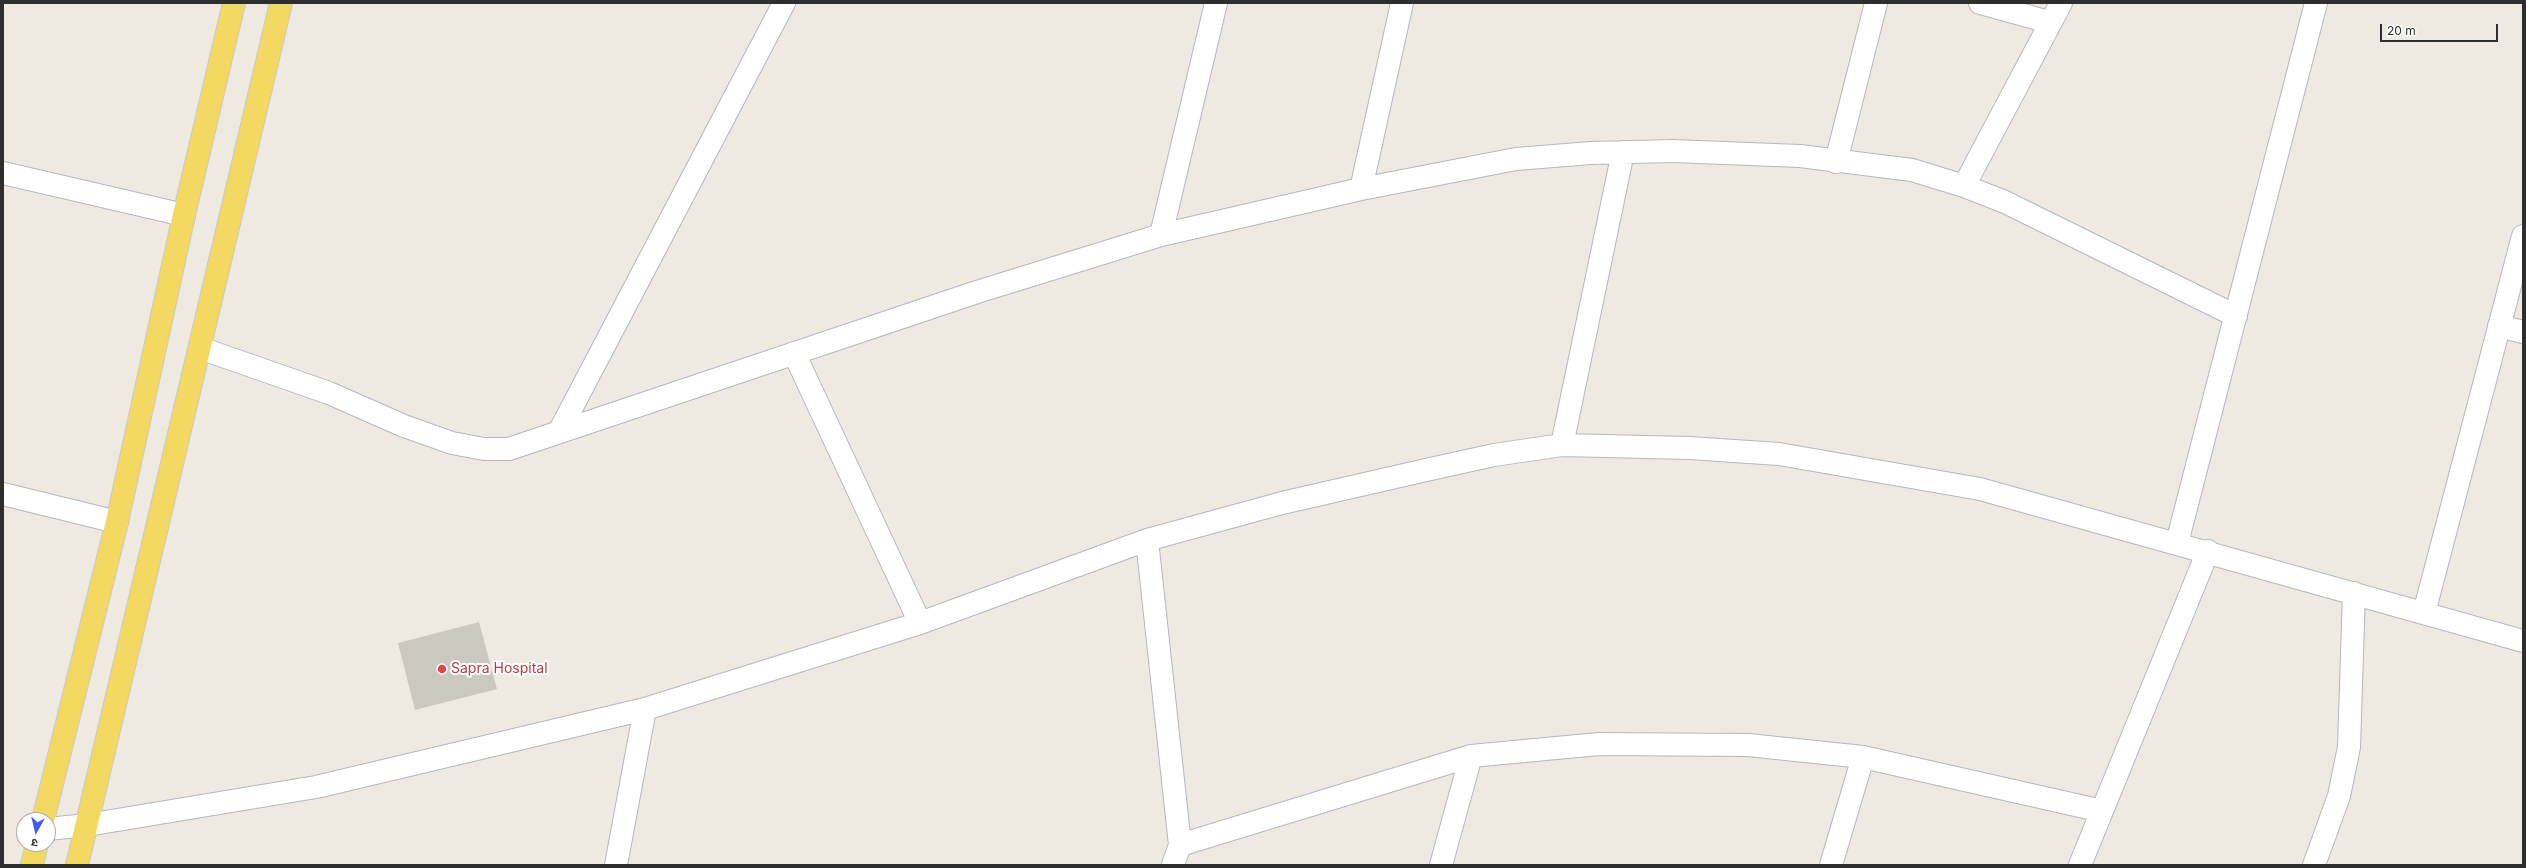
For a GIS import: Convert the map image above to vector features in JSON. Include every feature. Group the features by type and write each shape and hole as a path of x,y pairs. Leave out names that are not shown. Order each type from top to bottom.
{"main road":[{"path":"45,812 117,522 184,215 234,3"},
{"path":"77,865 281,3"},
{"path":"32,865 35,852"}],"street":[{"path":"558,432 784,3"},
{"path":"1161,235 1216,3"},
{"path":"1361,189 1402,3"},
{"path":"1836,162 1876,3"},
{"path":"1980,3 2049,22"},
{"path":"1964,186 2049,22 2061,3"},
{"path":"2177,543 2316,3"},
{"path":"200,348 329,393 404,426 452,443 484,449 509,449 977,292 1161,235 1361,189 1516,159 1623,152 1673,151 1800,156 1836,162 1912,170 1964,186 2005,202 2236,316"},
{"path":"1562,445 1623,152"},
{"path":"3,173 184,215"},
{"path":"2424,613 2523,236"},
{"path":"2499,326 2523,332"},
{"path":"794,353 920,623"},
{"path":"56,828 87,825 316,787 645,709 920,623 1147,540 1282,503 1426,470 1494,455 1562,445 1689,448 1779,454 1980,489 2208,551 2523,642"},
{"path":"3,494 117,522"},
{"path":"1147,540 1180,845 1173,865"},
{"path":"2080,865 2208,551"},
{"path":"2314,865 2338,796 2349,747 2354,593"},
{"path":"616,865 645,709"},
{"path":"1180,845 1471,756 1607,744 1748,745 1863,757 2102,811"},
{"path":"1441,865 1471,756"},
{"path":"1831,865 1863,757"}],"building":[{"path":"479,622 497,689 415,710 398,643"}],"place":[{"name":"Sapra Hospital","path":"442,669"}]}
